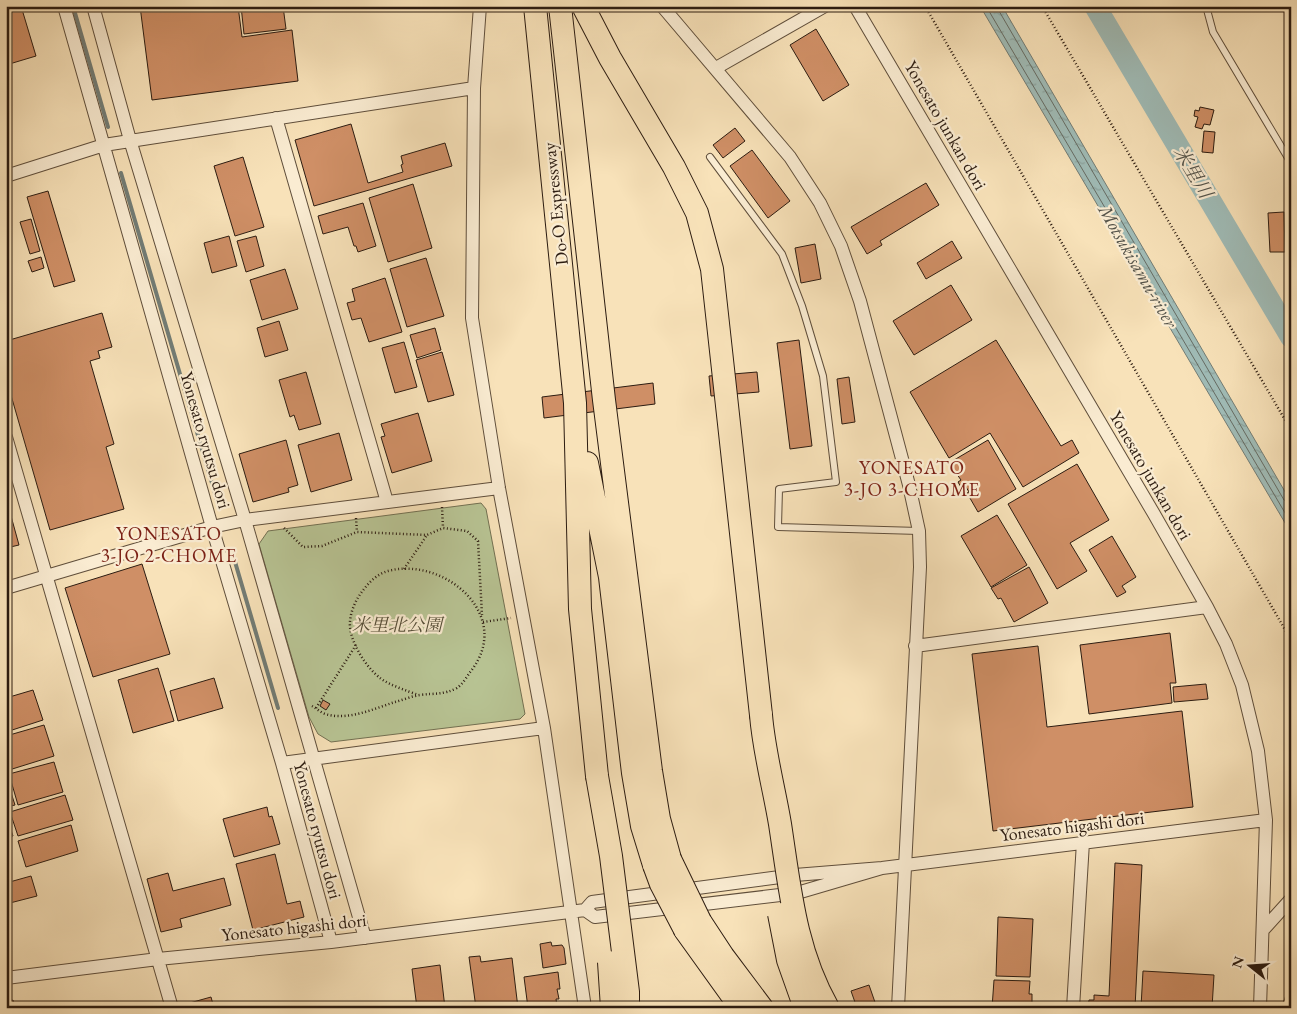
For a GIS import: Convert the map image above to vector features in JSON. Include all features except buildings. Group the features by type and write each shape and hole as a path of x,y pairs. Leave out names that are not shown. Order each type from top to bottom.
{"highway":[{"name":"Do-O Expressway","path":"535,6 575,403"},
{"path":"560,6 604,400 662,862"},
{"path":"583,6 610,58 674,167 697,213 712,269 761,724 768,825 779,915 788,960 805,1008"},
{"path":"575,403 580,609 591,728 611,856 628,992 628,1008"},
{"path":"575,403 610,577 633,773 642,826 693,926 740,1008"},
{"path":"761,724 780,823 794,917 816,986 828,1008"},
{"path":"597,776 600,853 613,998 612,1008"},
{"path":"693,926 723,956 762,1008"}],"street":[{"name":"Yonesato ryutsu dori","path":"64,6 212,527 282,763 331,942"},
{"name":"Yonesato ryutsu dori","path":"93,6 130,140 245,520 365,938"},
{"path":"480,6 474,88 472,318 498,488 544,728 586,1008"},
{"path":"662,6 790,157 820,203 842,246 863,310 909,485 919,531 920,567 898,1008"},
{"path":"716,68 825,6"},
{"name":"Yonesato junkan dori","path":"855,6 1207,607 1226,644 1242,686 1258,751 1266,820 1260,1008"},
{"path":"6,176 104,145 130,140 474,88"},
{"path":"276,118 387,502"},
{"path":"6,437 172,1008"},
{"path":"6,588 212,527 245,520 498,488"},
{"path":"915,646 1207,607"},
{"path":"282,763 544,728"},
{"name":"Yonesato higashi dori","path":"585,910 592,902 795,875 882,868 1266,820"},
{"path":"1073,1008 1083,842"},
{"name":"Yonesato higashi dori","path":"6,978 158,959 331,942 585,910 595,916 797,893 882,868"},
{"path":"1263,930 1291,899"}],"lane":[{"path":"1206,6 1213,32 1291,163"},
{"path":"710,157 782,254 802,306 823,376 836,482 779,490 778,527 919,531"},
{"path":"1285,1008 1291,992"}],"path":[{"path":"925,6 1291,640"},
{"path":"1042,6 1291,430"},
{"path":"442,506 444,528"},
{"path":"356,517 357,532"},
{"path":"282,526 303,547 322,546 357,532 427,535 444,528 467,531 478,541 482,617 485,636 480,660 459,687 443,694 418,695 347,716 324,714 308,704"},
{"path":"404,569 427,535"},
{"path":"418,695 381,679 364,661 356,646 350,627 351,616 358,596 372,579 390,570 429,571 449,580 470,598 482,617"},
{"path":"483,622 512,618"},
{"path":"316,708 356,646"}],"green space":[{"name":"米里北公園","path":"481,503 486,509 525,714 520,719 331,742 318,734 309,717 259,544 268,531"}],"water":[{"name":"Motsukisamu-river","path":"980,6 1002,6 1291,502 1291,533"}],"waterway":[{"path":"73,6 108,127"},
{"name":"米里川","path":"1095,6 1291,337"},
{"path":"121,173 219,507"},
{"path":"233,555 278,708"}],"district":[{"name":"YONESATO 3-JO 3-CHOME","path":"912,478"},
{"name":"YONESATO 3-JO 2-CHOME","path":"169,544"}]}
